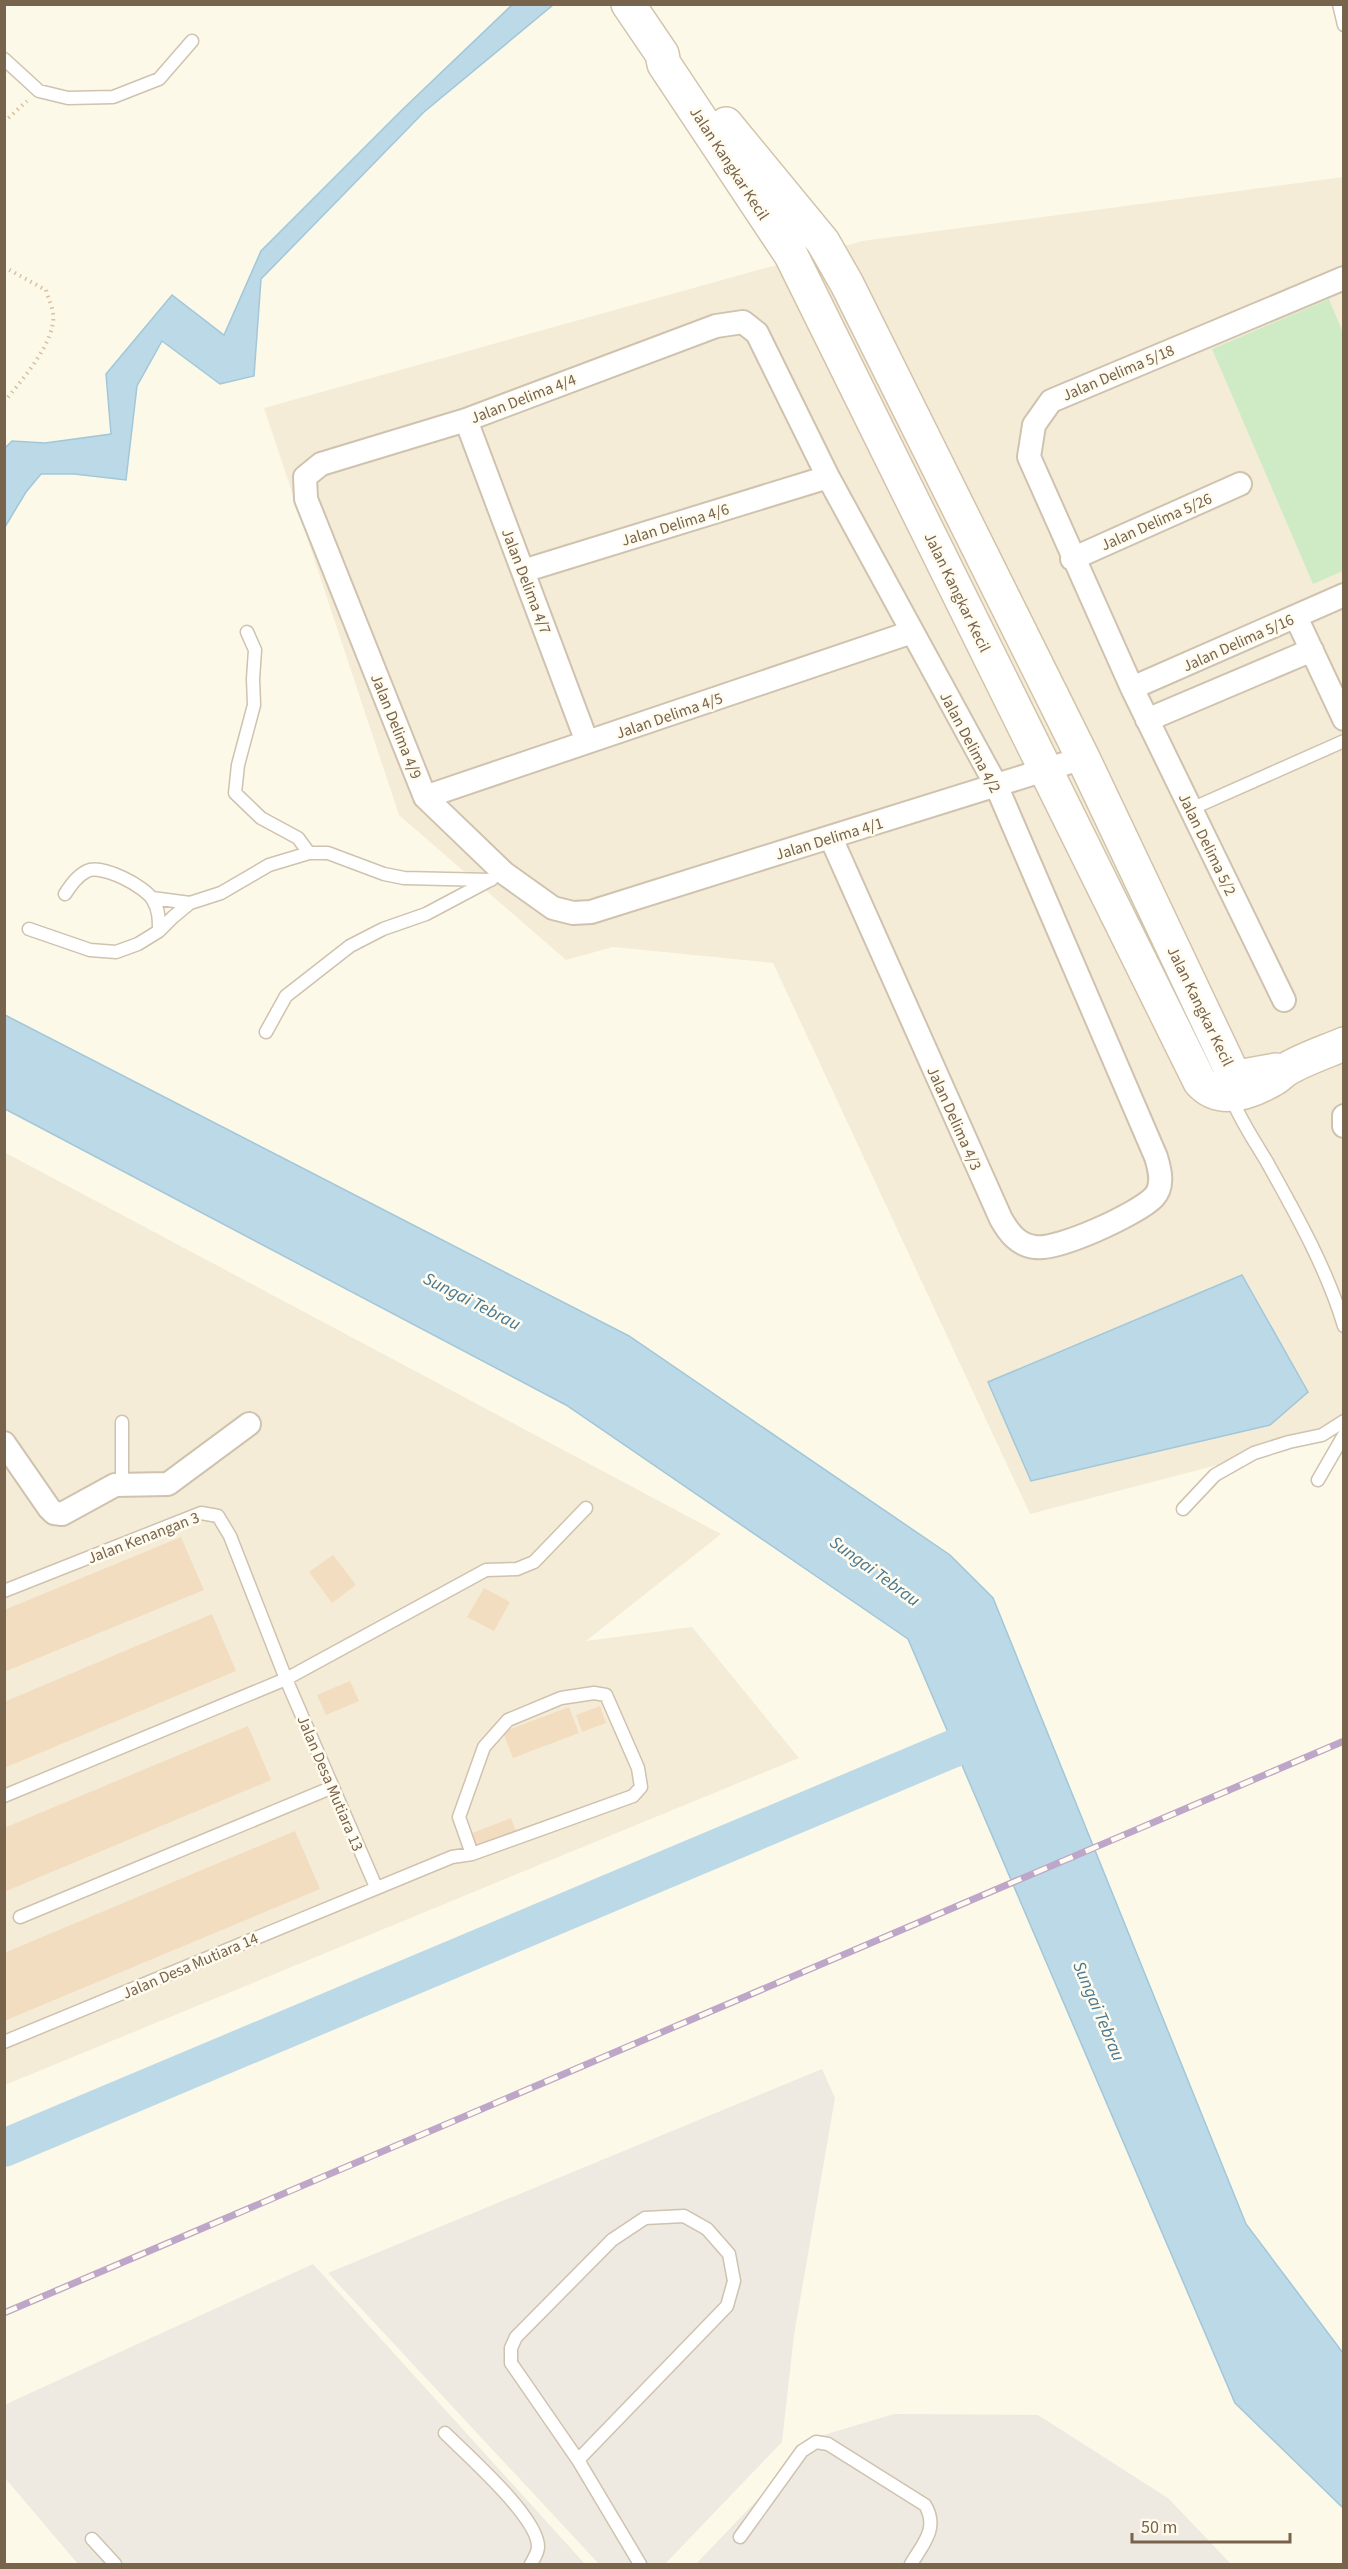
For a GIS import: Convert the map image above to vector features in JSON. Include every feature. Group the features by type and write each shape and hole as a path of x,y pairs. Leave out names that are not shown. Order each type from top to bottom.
{"street":[{"name":"Jalan Kangkar Kecil","path":"628,4 662,54 664,64 791,255 1200,1082 1209,1091 1231,1096"},
{"name":"Jalan Kangkar Kecil","path":"662,54 672,59 823,242 847,284 1083,758 1232,1072 1243,1076 1287,1069"},
{"name":"Jalan Delima 5/18","path":"1132,688 1072,559 1029,458 1034,425 1051,401 1344,278"},
{"name":"Jalan Delima 4/4","path":"305,477 321,464 466,420 716,326 743,322"},
{"name":"Jalan Delima 4/2","path":"743,322 757,333 828,477 996,785 1156,1157 1161,1171 1161,1181"},
{"name":"Jalan Delima 4/7","path":"466,420 587,742"},
{"name":"Jalan Delima 4/9","path":"305,477 306,499 425,797 497,876 553,908 573,913"},
{"name":"Jalan Delima 4/6","path":"523,572 828,477"},
{"name":"Jalan Delima 5/26","path":"1072,559 1240,484"},
{"name":"Jalan Delima 5/16","path":"1132,688 1344,596"},
{"path":"1296,617 1344,719"},
{"name":"Jalan Delima 4/5","path":"425,797 912,632"},
{"path":"1148,720 1312,650"},
{"name":"Jalan Delima 5/2","path":"1132,688 1284,1000"},
{"name":"Jalan Delima 4/1","path":"573,913 591,912 1083,758"},
{"name":"Jalan Delima 4/3","path":"831,838 1000,1220 1009,1234 1022,1244 1049,1247 1093,1231 1132,1211 1154,1197 1161,1181"},
{"path":"1231,1096 1274,1080 1287,1069 1344,1044"},
{"path":"1344,1116 1344,1126"},
{"path":"4,1443 54,1513 62,1514 75,1509 115,1485 168,1484 249,1424"}],"lane":[{"path":"1339,4 1344,25"},
{"path":"4,59 39,91 68,98 113,97 159,79 192,41"},
{"path":"247,632 255,650 254,705 238,765 235,794 261,818 298,838 309,854"},
{"path":"1191,809 1344,741"},
{"path":"29,929 90,950 116,952 138,944 159,931 190,903 221,893 269,865 309,854 328,854 404,878 497,876"},
{"path":"64,894 74,880 88,870 102,869 137,886 152,898 159,914 159,931"},
{"path":"266,1032 286,996 350,946 383,929 426,914 497,876"},
{"path":"152,898 190,903"},
{"path":"1231,1096 1238,1114 1266,1162 1334,1292 1344,1326"},
{"path":"1183,1509 1215,1475 1254,1453 1288,1442 1322,1435 1344,1421"},
{"path":"122,1422 122,1484"},
{"path":"1318,1479 1344,1435"},
{"path":"4,1796 286,1678 486,1570 518,1569 534,1562 586,1508"},
{"name":"Jalan Kenangan 3","path":"4,1591 201,1513 218,1516 231,1536 286,1678"},
{"name":"Jalan Desa Mutiara 13","path":"286,1678 376,1887"},
{"name":"Jalan Desa Mutiara 14","path":"4,2042 452,1857 472,1854 633,1796 641,1787 638,1768 606,1695 594,1693 561,1698 508,1720 484,1747 459,1817 472,1854"},
{"path":"20,1917 333,1787"},
{"path":"578,2460 727,2306 734,2281 729,2254 707,2229 684,2216 645,2218 612,2240 516,2337 511,2348 511,2363 578,2460 640,2565"},
{"path":"445,2433 514,2503 534,2530 538,2548 531,2565"},
{"path":"740,2537 802,2451 816,2442 828,2444 926,2505 932,2516 931,2530 911,2565"},
{"path":"92,2539 115,2565"}],"path":[{"path":"4,122 39,91"},
{"path":"4,267 46,290 53,314 51,335 28,373 4,402"}],"shaded area":[{"path":"1343,177 1343,1447 1340,1433 1030,1514 773,963 613,947 566,960 399,815 264,408 862,241"},
{"path":"4,1152 721,1534 586,1641 692,1627 799,1758 5,2085"},
{"path":"822,2069 835,2098 794,2335 782,2442 665,2564 599,2564 328,2273"},
{"path":"313,2264 585,2564 78,2564 5,2478 4,2405"},
{"path":"894,2414 1038,2415 1168,2498 1231,2564 696,2564 817,2437"}],"green space":[{"path":"1329,299 1343,333 1343,571 1313,584 1212,349"}],"water":[{"path":"512,5 553,5 424,112 261,279 254,376 220,384 162,341 137,386 126,480 74,474 41,474 26,492 5,527 5,448 12,441 45,443 111,434 106,374 172,295 224,335 261,251 404,108"},
{"name":"Sungai Tebrau","path":"5,1015 629,1336 950,1555 993,1598 1246,2224 1343,2353 1343,2508 1235,2403 908,1639 566,1405 5,1109"},
{"path":"1242,1275 1308,1392 1270,1425 1031,1481 988,1382"}],"building":[{"path":"181,1537 204,1590 4,1672 4,1610"},
{"path":"333,1555 356,1585 332,1603 309,1572"},
{"path":"484,1588 510,1602 494,1631 467,1617"},
{"path":"212,1614 236,1671 4,1768 4,1702"},
{"path":"350,1681 359,1701 326,1715 317,1695"},
{"path":"600,1706 606,1723 582,1732 576,1715"},
{"path":"569,1707 579,1733 513,1758 503,1732"},
{"path":"248,1726 271,1780 4,1892 4,1828"},
{"path":"511,1818 517,1834 478,1849 472,1833"},
{"path":"295,1831 320,1889 4,2021 4,1953"}],"waterway":[{"path":"4,2148 983,1736"}],"railway":[{"path":"4,2313 1344,1741"}]}
